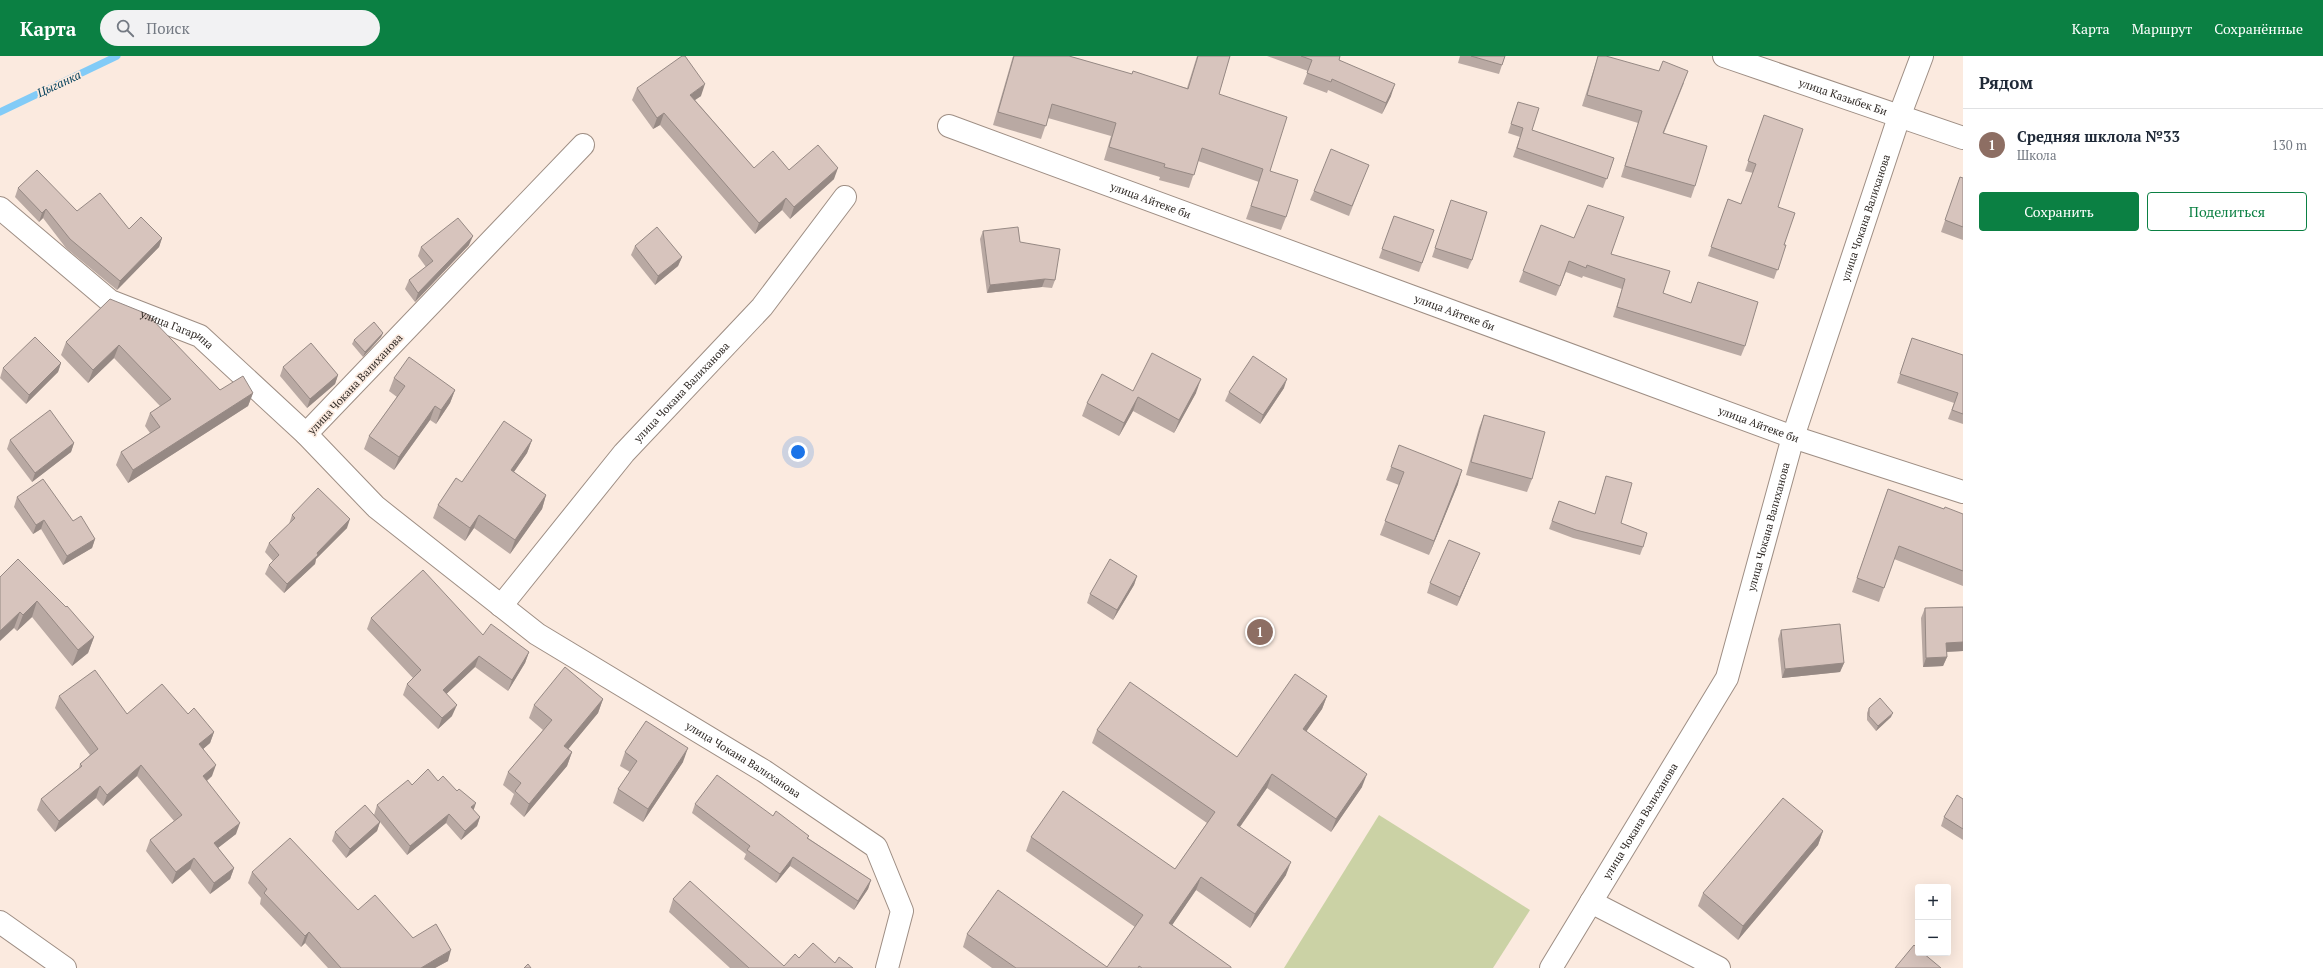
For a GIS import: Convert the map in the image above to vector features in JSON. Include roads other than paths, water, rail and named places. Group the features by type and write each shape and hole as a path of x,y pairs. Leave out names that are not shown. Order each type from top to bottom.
{"street":[{"name":"улица Казыбек Би","path":"1724,56 1963,138"},
{"name":"улица Чокана Валиханова","path":"1551,968 1727,678 1793,437 1899,117 1922,56"},
{"name":"улица Айтеке би","path":"949,126 1793,437 1963,492"},
{"name":"улица Чокана Валиханова","path":"583,145 306,434 376,507 537,634 764,771 876,846 902,911 887,968"},
{"name":"улица Чокана Валиханова","path":"501,606 624,453 762,307 845,197"},
{"name":"улица Гагарина","path":"0,208 110,302 200,336 306,434"},
{"path":"1591,902 1719,968"},
{"path":"0,922 63,968"}],"waterway":[{"name":"Цыганка","path":"0,112 117,56"}],"place":[{"name":"Средняя шклола №33","path":"1260,632"}]}
